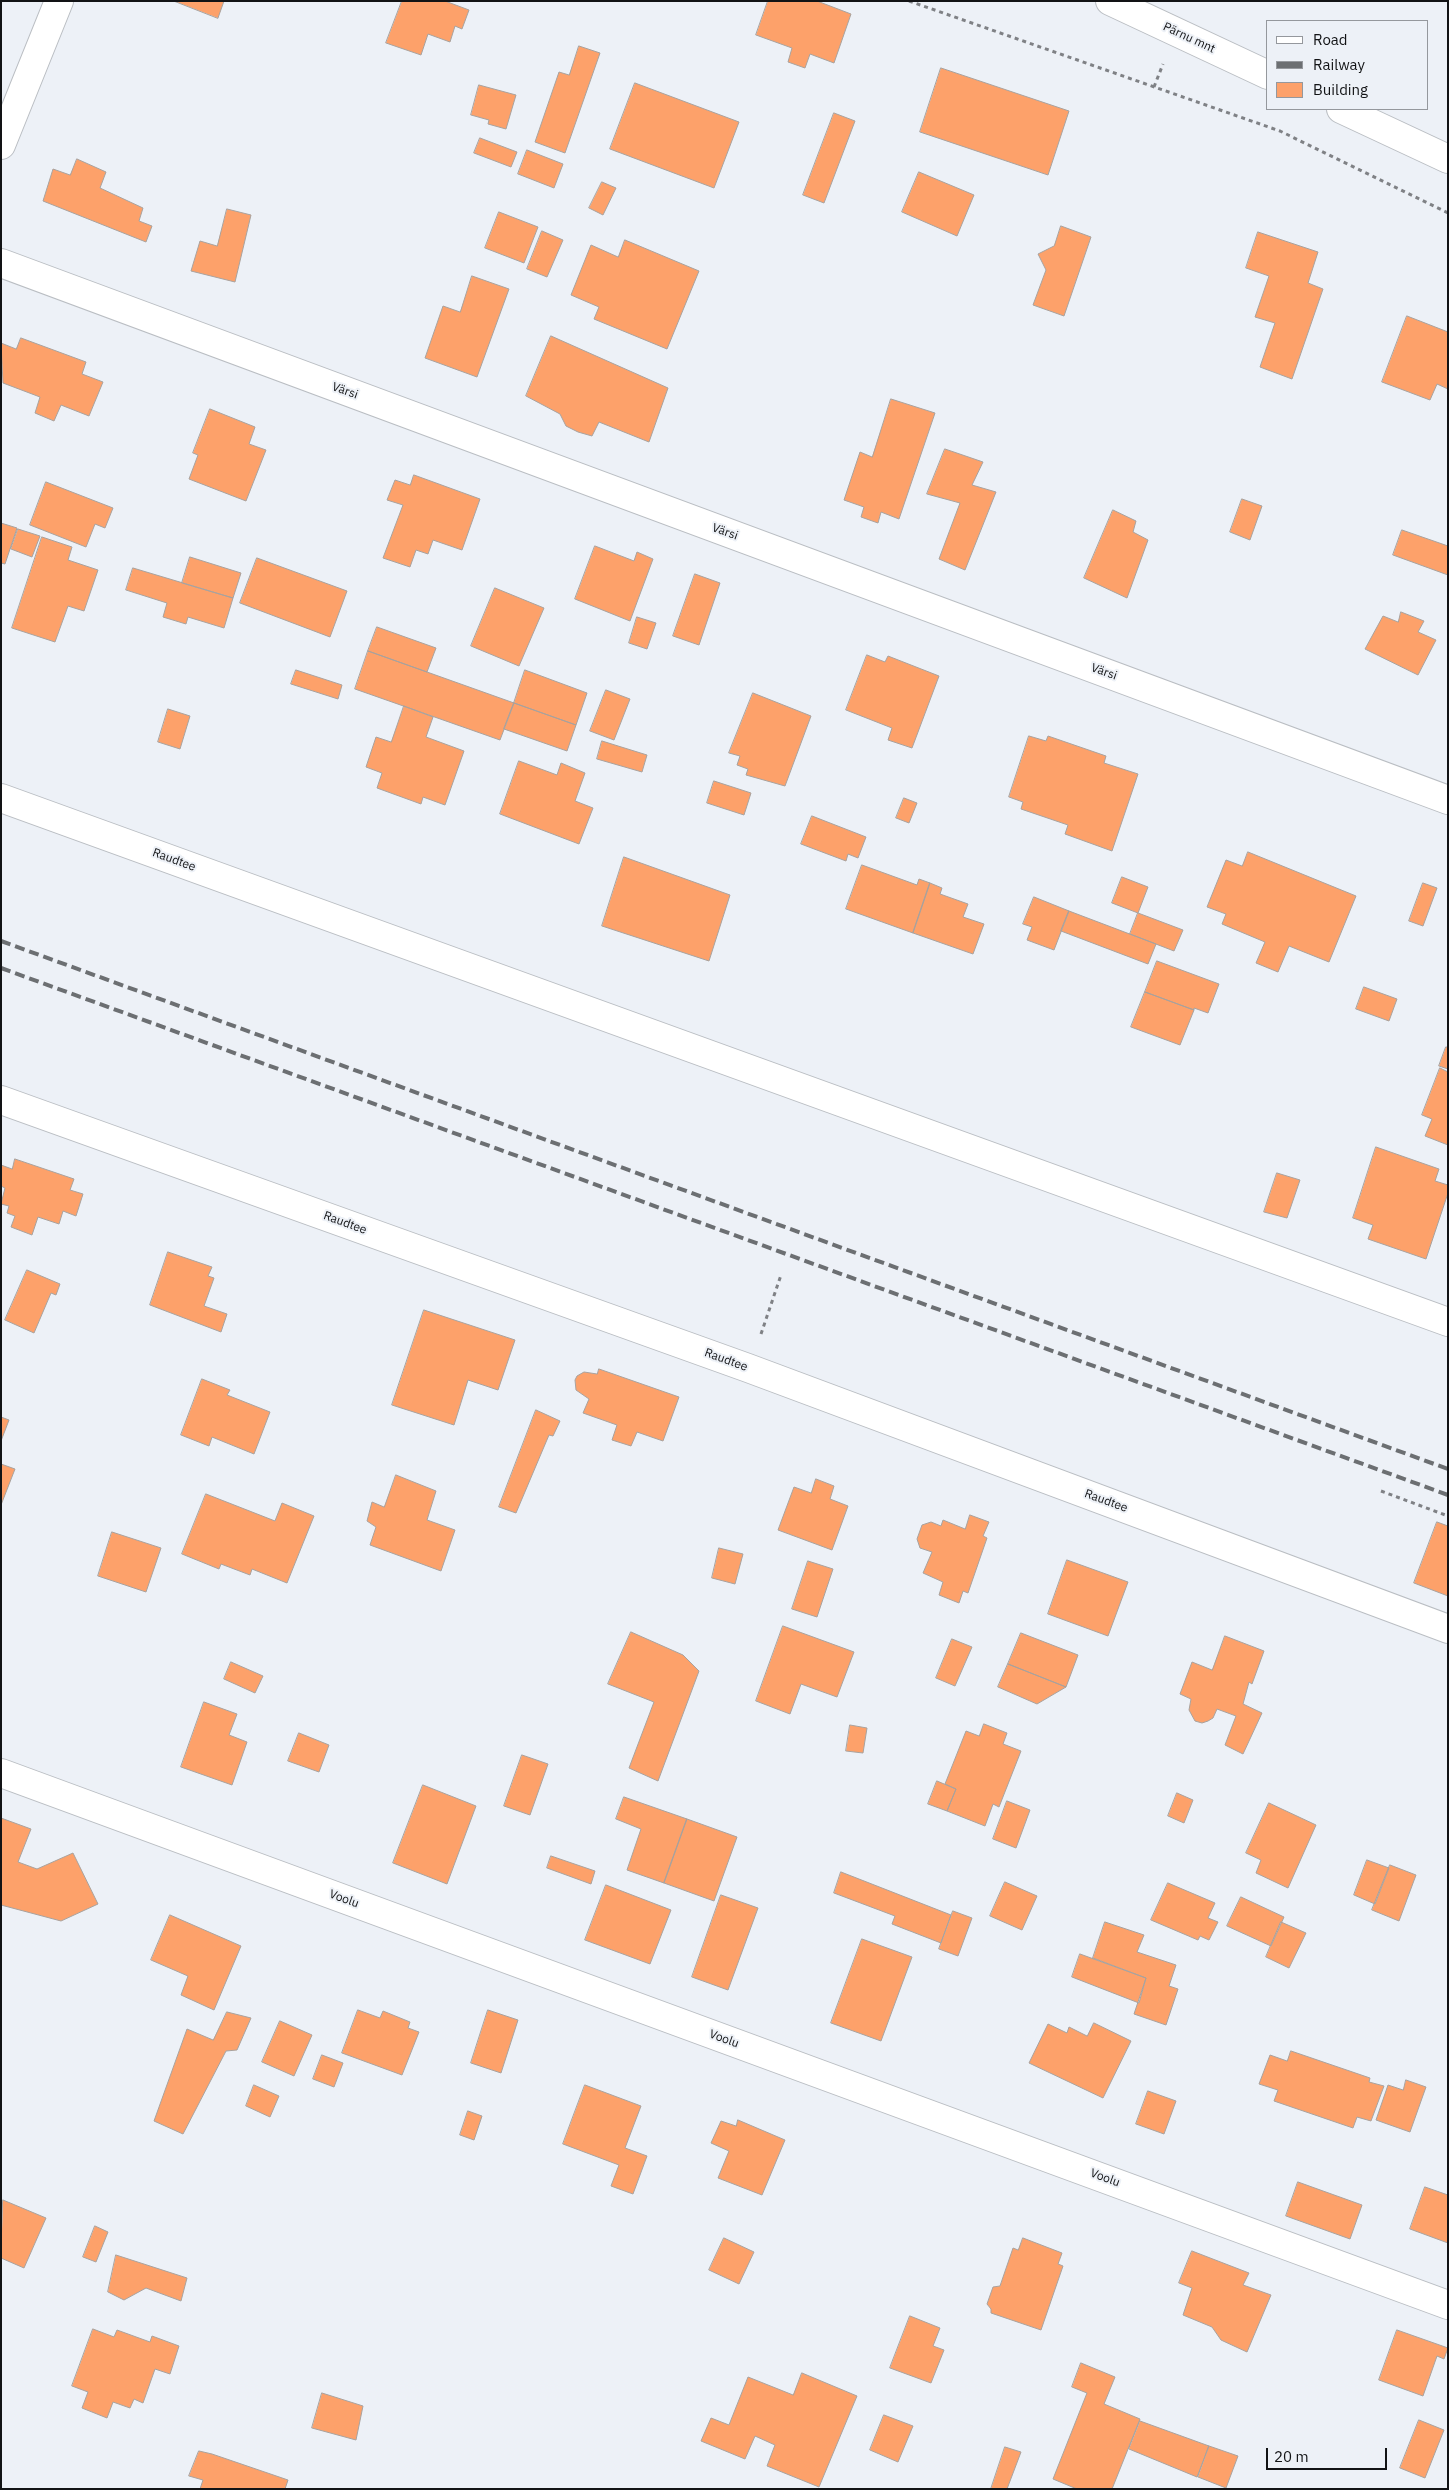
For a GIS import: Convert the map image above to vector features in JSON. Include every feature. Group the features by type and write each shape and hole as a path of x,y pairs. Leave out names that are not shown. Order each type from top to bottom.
{"street":[{"path":"1,145 59,1"},
{"name":"Pärnu mnt","path":"1110,1 1266,74"},
{"path":"1343,110 1448,159"},
{"name":"Värsi","path":"1,263 1448,800"},
{"name":"Raudtee","path":"1,798 1448,1322"},
{"name":"Raudtee","path":"1,1100 748,1368 1448,1629"},
{"name":"Voolu","path":"1,1773 1448,2305"}],"path":[{"path":"909,1 1280,131 1448,213"},
{"path":"764,1327 781,1275"},
{"path":"1381,1490 1448,1516"}],"building":[{"path":"174,1 224,1 218,18"},
{"path":"402,1 445,1 469,10 462,29 455,26 450,42 428,34 421,55 386,43"},
{"path":"768,1 817,1 851,14 834,63 810,54 805,68 788,62 792,48 756,35"},
{"path":"579,46 600,53 565,153 535,142 559,72 569,75"},
{"path":"941,68 1069,111 1048,175 920,132"},
{"path":"635,83 739,122 714,188 610,149"},
{"path":"479,85 516,95 506,129 488,124 489,120 471,115"},
{"path":"834,113 855,121 824,203 803,195"},
{"path":"480,138 517,152 511,167 474,153"},
{"path":"527,150 563,164 554,188 518,174"},
{"path":"77,159 106,172 100,188 143,208 139,221 152,226 146,242 43,201 53,169 70,175"},
{"path":"919,172 974,195 957,236 902,212"},
{"path":"602,182 616,188 603,215 589,208"},
{"path":"227,209 251,215 235,282 191,271 200,241 217,246"},
{"path":"499,212 538,227 524,263 485,248"},
{"path":"1061,226 1091,237 1064,316 1033,305 1046,270 1038,254 1054,246"},
{"path":"542,231 563,240 547,277 527,269"},
{"path":"1258,232 1318,252 1308,283 1323,289 1292,379 1260,367 1275,323 1255,317 1269,276 1246,268"},
{"path":"625,240 699,271 667,349 594,319 599,307 571,295 591,245 618,257"},
{"path":"472,276 509,289 477,377 425,358 443,306 460,312"},
{"path":"1407,316 1448,332 1448,389 1437,384 1430,400 1382,382"},
{"path":"551,336 668,388 649,442 599,422 592,436 578,432 566,426 560,414 526,396"},
{"path":"21,338 86,362 82,374 103,382 89,416 61,405 54,421 35,413 40,397 3,383 1,343 16,349"},
{"path":"891,399 935,413 899,519 881,512 878,523 861,517 864,507 844,500 860,452 872,457"},
{"path":"210,409 255,427 249,444 266,450 246,501 189,479 198,455 193,453"},
{"path":"945,449 983,462 972,485 996,492 965,570 939,559 960,503 927,494"},
{"path":"414,475 480,499 462,550 433,540 428,554 416,550 410,567 383,558 403,505 387,500 395,480 410,485"},
{"path":"46,482 113,508 105,528 95,524 86,547 30,525"},
{"path":"1242,499 1262,506 1250,540 1230,532"},
{"path":"1113,510 1136,521 1133,532 1148,540 1127,598 1084,578"},
{"path":"1,523 17,528 5,564 1,563"},
{"path":"18,529 40,536 32,557 11,549"},
{"path":"1402,530 1448,546 1448,575 1393,555"},
{"path":"42,537 72,547 68,560 98,570 84,611 68,606 55,642 12,628"},
{"path":"595,546 634,561 637,552 653,559 630,621 575,599"},
{"path":"190,557 241,573 233,598 182,583"},
{"path":"257,558 347,591 330,637 240,603"},
{"path":"133,568 233,598 224,628 188,617 186,624 163,617 167,603 126,590"},
{"path":"695,574 720,583 699,645 673,636"},
{"path":"495,588 544,608 519,666 471,646"},
{"path":"1401,612 1424,621 1418,632 1436,640 1418,675 1365,649 1383,616 1398,622"},
{"path":"637,617 656,623 647,649 629,643"},
{"path":"377,627 436,648 427,672 368,651"},
{"path":"368,651 514,703 500,740 355,689"},
{"path":"867,655 885,662 888,656 939,676 912,748 888,740 892,728 846,710"},
{"path":"296,670 342,685 338,699 291,684"},
{"path":"525,670 587,693 576,725 514,703"},
{"path":"606,690 630,699 614,740 590,731"},
{"path":"753,693 811,716 785,786 746,775 748,769 737,765 740,756 729,753"},
{"path":"514,703 576,725 567,751 504,729"},
{"path":"404,706 433,717 426,737 464,751 445,805 423,797 421,804 377,788 382,773 366,767 376,737 391,742"},
{"path":"168,709 190,716 180,749 158,742"},
{"path":"1029,736 1046,741 1048,736 1106,756 1104,763 1138,774 1112,851 1065,834 1068,825 1021,809 1023,802 1009,797"},
{"path":"602,741 647,755 642,772 597,759"},
{"path":"519,761 557,775 561,763 585,773 575,801 593,808 579,844 500,814"},
{"path":"714,781 751,793 744,815 707,803"},
{"path":"904,798 917,803 909,823 896,818"},
{"path":"812,816 866,837 858,858 848,854 846,861 801,844"},
{"path":"1248,852 1356,896 1329,962 1289,946 1278,972 1256,963 1265,942 1222,924 1226,914 1207,907 1226,860 1242,866"},
{"path":"624,857 730,895 709,961 602,926"},
{"path":"862,865 917,885 919,879 930,883 913,933 846,909"},
{"path":"1122,877 1148,887 1138,913 1112,903"},
{"path":"930,883 942,888 940,894 968,904 963,917 984,924 973,954 913,933"},
{"path":"1423,883 1437,888 1423,926 1409,921"},
{"path":"1034,897 1069,911 1054,950 1027,940 1032,927 1023,924"},
{"path":"1069,911 1156,944 1148,964 1061,931"},
{"path":"1138,913 1183,930 1174,951 1130,934"},
{"path":"1157,961 1219,984 1208,1013 1194,1008 1194,1010 1145,992"},
{"path":"1364,987 1397,999 1389,1021 1356,1009"},
{"path":"1145,992 1194,1010 1180,1045 1131,1027"},
{"path":"1446,1047 1448,1047 1448,1069 1439,1066"},
{"path":"1440,1068 1448,1072 1448,1145 1425,1136 1432,1119 1422,1115"},
{"path":"1376,1147 1439,1169 1435,1181 1448,1185 1448,1193 1426,1259 1368,1239 1373,1225 1353,1218"},
{"path":"15,1159 74,1179 70,1190 83,1194 76,1216 63,1211 59,1224 38,1217 32,1235 11,1227 15,1216 7,1213 9,1206 1,1204 5,1188 1,1186 1,1165 12,1169"},
{"path":"1277,1173 1300,1180 1287,1218 1264,1212"},
{"path":"168,1252 212,1267 208,1276 214,1278 204,1306 227,1314 221,1332 150,1305"},
{"path":"27,1270 60,1284 56,1295 51,1293 34,1333 5,1320"},
{"path":"424,1310 515,1340 498,1390 468,1380 454,1425 392,1405"},
{"path":"599,1369 679,1397 663,1441 637,1432 631,1446 612,1440 617,1425 583,1413 589,1399 576,1390 575,1380 577,1376 584,1372 597,1374"},
{"path":"202,1379 230,1390 227,1395 270,1412 254,1454 212,1437 209,1446 181,1435"},
{"path":"536,1410 560,1421 553,1436 549,1435 516,1513 499,1507"},
{"path":"1,1417 9,1420 1,1441"},
{"path":"1,1464 15,1469 1,1505"},
{"path":"396,1475 436,1491 427,1520 455,1530 441,1571 370,1545 376,1527 367,1521 372,1502 384,1507"},
{"path":"816,1479 834,1486 830,1499 848,1506 832,1550 778,1530 794,1487 811,1493"},
{"path":"206,1494 275,1521 282,1503 314,1516 287,1583 252,1569 250,1575 221,1564 219,1569 182,1554"},
{"path":"970,1515 989,1522 983,1536 987,1538 968,1593 963,1591 959,1603 939,1595 943,1582 923,1573 932,1552 920,1548 917,1539 922,1525 931,1522 941,1526 943,1520 965,1529"},
{"path":"1437,1522 1448,1526 1448,1596 1414,1583"},
{"path":"112,1532 161,1548 146,1592 98,1576"},
{"path":"719,1548 743,1554 735,1584 712,1578"},
{"path":"1067,1560 1128,1582 1108,1636 1048,1614"},
{"path":"808,1561 833,1569 817,1617 792,1609"},
{"path":"783,1626 854,1652 837,1697 801,1684 790,1714 756,1701"},
{"path":"631,1632 683,1655 699,1671 658,1781 629,1768 654,1702 608,1684"},
{"path":"1021,1633 1078,1655 1066,1687 1008,1664"},
{"path":"1225,1636 1264,1651 1252,1684 1249,1682 1243,1704 1262,1713 1243,1754 1225,1745 1236,1716 1217,1709 1213,1718 1208,1721 1202,1723 1195,1721 1189,1710 1191,1699 1180,1694 1192,1662 1212,1670"},
{"path":"952,1639 972,1647 955,1686 936,1678"},
{"path":"231,1662 263,1676 255,1693 224,1679"},
{"path":"1008,1664 1066,1687 1037,1704 998,1687"},
{"path":"204,1702 237,1714 229,1735 247,1742 232,1785 181,1767"},
{"path":"984,1724 1007,1733 1003,1744 1021,1751 999,1807 993,1804 985,1826 947,1811 956,1789 945,1784 966,1731 979,1736"},
{"path":"850,1725 867,1728 863,1753 846,1751"},
{"path":"299,1733 329,1745 319,1772 288,1761"},
{"path":"522,1755 548,1764 530,1815 504,1806"},
{"path":"937,1781 956,1789 947,1811 928,1804"},
{"path":"423,1785 476,1806 447,1884 393,1863"},
{"path":"1177,1793 1193,1800 1184,1823 1168,1816"},
{"path":"624,1797 687,1819 664,1883 627,1870 641,1829 616,1819"},
{"path":"1007,1801 1030,1810 1016,1848 993,1839"},
{"path":"1269,1803 1316,1825 1288,1888 1256,1873 1261,1860 1246,1853"},
{"path":"1,1818 31,1829 18,1862 37,1869 73,1853 98,1904 61,1921 1,1905"},
{"path":"687,1819 737,1837 714,1901 664,1883"},
{"path":"551,1856 595,1871 591,1884 547,1868"},
{"path":"1367,1860 1389,1868 1375,1904 1354,1895"},
{"path":"1390,1865 1416,1875 1399,1921 1372,1910"},
{"path":"841,1872 951,1915 941,1943 892,1924 895,1916 834,1893"},
{"path":"1005,1882 1037,1896 1022,1930 990,1916"},
{"path":"1168,1883 1215,1903 1208,1918 1218,1922 1209,1940 1200,1936 1198,1940 1151,1920"},
{"path":"606,1885 671,1910 650,1964 585,1940"},
{"path":"721,1895 758,1908 728,1990 692,1977"},
{"path":"1241,1897 1284,1917 1271,1946 1227,1926"},
{"path":"953,1911 972,1918 958,1956 939,1949"},
{"path":"170,1915 241,1946 214,2010 181,1995 188,1976 151,1960"},
{"path":"1105,1922 1144,1935 1137,1952 1176,1965 1169,1986 1178,1989 1166,2025 1134,2014 1146,1978 1093,1958"},
{"path":"1281,1922 1306,1933 1289,1968 1266,1957"},
{"path":"862,1939 912,1957 881,2041 831,2023"},
{"path":"1080,1954 1146,1978 1139,2003 1072,1977"},
{"path":"358,2010 380,2018 383,2011 410,2022 408,2028 419,2032 402,2075 342,2053"},
{"path":"488,2010 518,2020 501,2073 471,2063"},
{"path":"227,2012 251,2018 237,2050 226,2051 183,2134 154,2121 187,2029 213,2040"},
{"path":"280,2021 312,2035 294,2076 262,2062"},
{"path":"1094,2023 1131,2041 1103,2098 1029,2063 1048,2024 1067,2033 1069,2027 1087,2036"},
{"path":"1291,2051 1370,2078 1369,2082 1384,2086 1371,2121 1357,2117 1353,2128 1274,2101 1278,2090 1259,2084 1270,2055 1287,2061"},
{"path":"322,2055 343,2063 334,2087 313,2079"},
{"path":"1406,2080 1426,2087 1410,2132 1376,2120 1388,2085 1403,2090"},
{"path":"254,2085 279,2096 270,2117 246,2106"},
{"path":"585,2085 641,2106 625,2148 647,2156 633,2194 611,2186 619,2165 563,2144"},
{"path":"1148,2091 1176,2101 1164,2134 1136,2124"},
{"path":"468,2111 482,2116 474,2140 460,2135"},
{"path":"738,2120 785,2140 762,2195 718,2178 729,2151 711,2143 721,2121 736,2126"},
{"path":"1298,2182 1362,2205 1350,2239 1286,2216"},
{"path":"1425,2187 1448,2195 1448,2243 1410,2229"},
{"path":"3,2200 46,2218 24,2268 1,2258"},
{"path":"95,2226 108,2232 96,2262 83,2257"},
{"path":"724,2238 754,2252 739,2284 709,2270"},
{"path":"1023,2238 1062,2253 1058,2264 1063,2266 1041,2330 991,2313 991,2309 987,2304 993,2287 1000,2286 1013,2248 1018,2250"},
{"path":"1192,2251 1249,2273 1243,2285 1271,2295 1247,2352 1221,2340 1212,2327 1183,2315 1192,2288 1179,2283"},
{"path":"116,2255 187,2278 181,2301 146,2288 124,2300 108,2292"},
{"path":"910,2316 940,2328 933,2346 944,2350 931,2383 890,2368"},
{"path":"93,2329 114,2337 117,2330 150,2342 152,2336 179,2346 170,2374 155,2369 143,2403 134,2399 130,2408 113,2402 107,2418 82,2408 88,2392 72,2386"},
{"path":"1397,2330 1448,2348 1444,2359 1437,2356 1423,2396 1379,2380"},
{"path":"1081,2363 1115,2377 1104,2404 1140,2419 1112,2489 1077,2489 1053,2479 1087,2393 1072,2387"},
{"path":"802,2373 857,2396 819,2487 767,2466 775,2445 755,2436 745,2459 701,2441 711,2418 729,2425 748,2377 793,2395"},
{"path":"322,2393 363,2406 356,2440 312,2428"},
{"path":"884,2415 913,2426 898,2462 870,2450"},
{"path":"1419,2420 1444,2430 1425,2478 1400,2468"},
{"path":"1140,2421 1209,2446 1197,2477 1129,2449"},
{"path":"1209,2446 1238,2456 1226,2488 1198,2477"},
{"path":"1005,2447 1021,2452 1007,2489 991,2489"},
{"path":"199,2451 288,2480 285,2489 200,2489 203,2480 189,2476"}],"railway":[{"path":"1,941 1448,1469"},
{"path":"1,968 1448,1495"}]}
